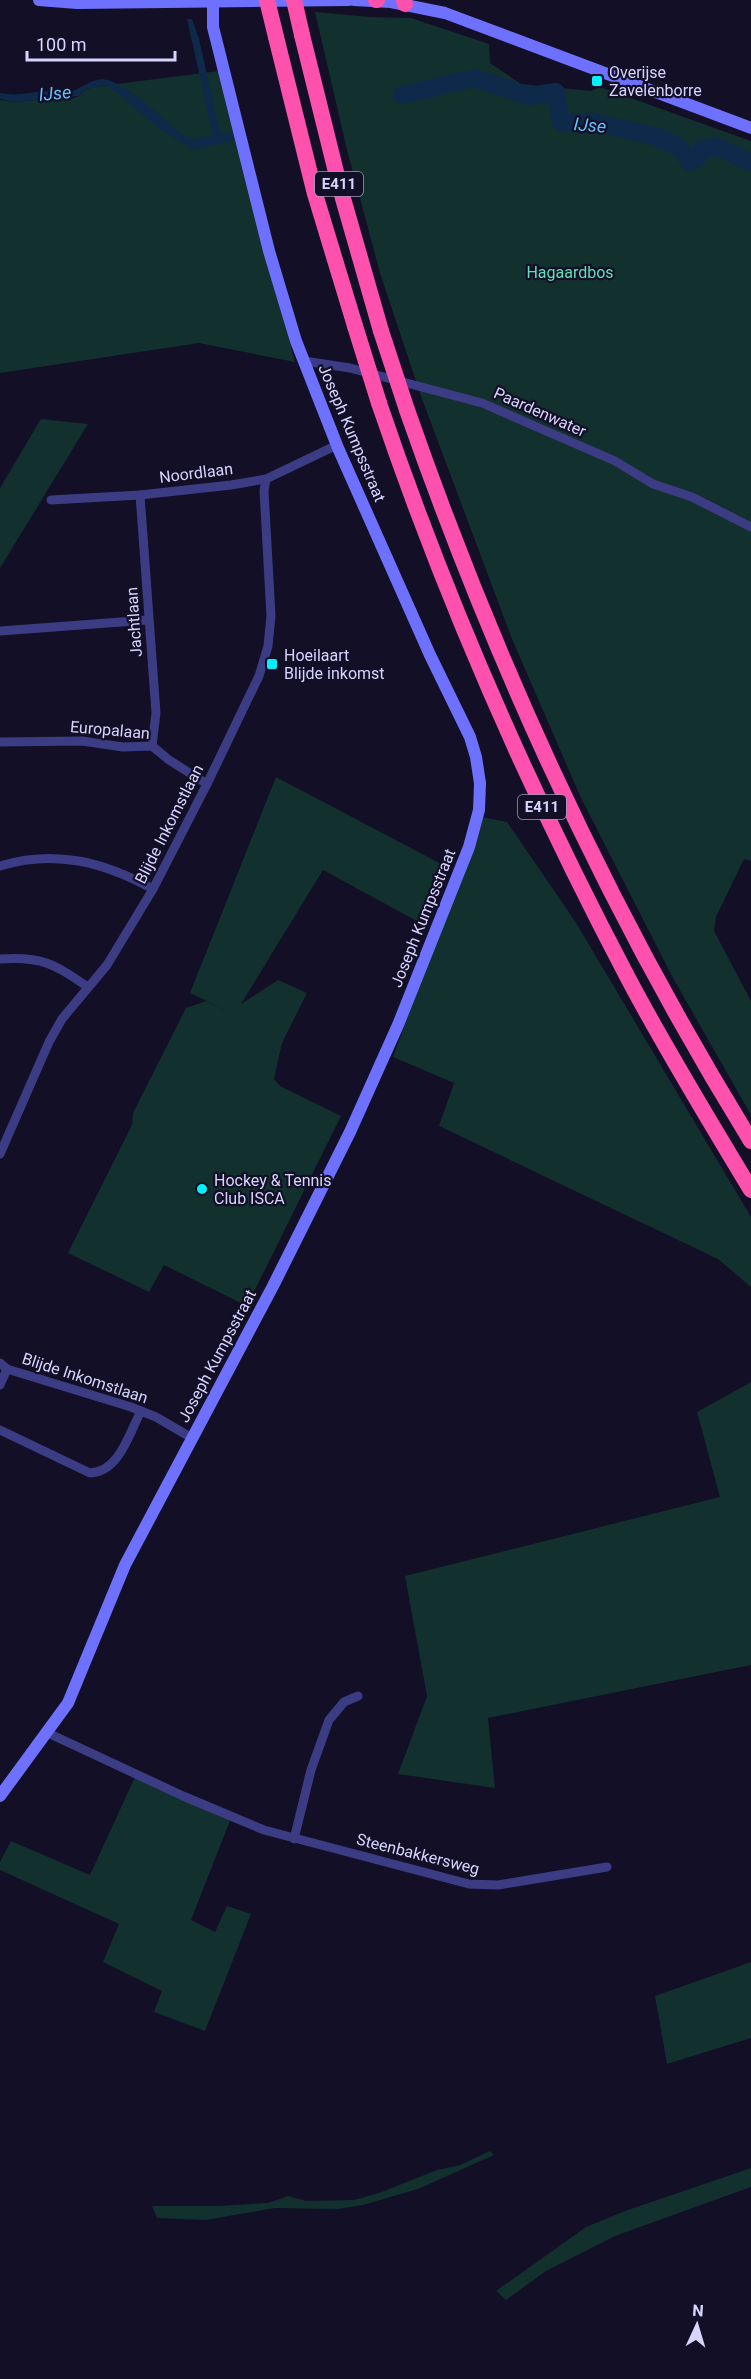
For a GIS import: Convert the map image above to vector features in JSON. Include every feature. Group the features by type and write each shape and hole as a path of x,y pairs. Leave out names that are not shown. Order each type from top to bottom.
{"highway":[{"name":"E411","path":"267,0 315,194 355,326 408,486 451,598 503,723 569,864 629,980 701,1108 751,1190"},
{"name":"E411","path":"294,0 340,188 381,331 407,410 474,590 526,712 587,844 658,980 751,1141"}],"street":[{"path":"39,0 77,3 349,0"},
{"path":"354,0 408,2 445,13 751,128"},
{"name":"Joseph Kumpsstraat","path":"0,1796 68,1703 125,1565 273,1286 379,1072 466,855 479,810 480,783 470,737 430,655 337,445 296,341 269,251 213,27 213,1"},
{"name":"Paardenwater","path":"304,361 384,377 482,403 615,461 653,484 692,497 751,526"},
{"name":"Noordlaan","path":"51,500 140,495 266,479 337,445"},
{"name":"Blijde Inkomstlaan","path":"0,1154 49,1042 62,1019 107,965 153,888 255,685 268,646 272,616 264,491 266,479"},
{"name":"Jachtlaan","path":"140,495 156,713 152,746"},
{"path":"0,631 148,620"},
{"name":"Europalaan","path":"0,742 82,741 123,747 152,746 169,760 207,784"},
{"path":"0,866 34,859 60,858 88,862 109,867 153,888"},
{"path":"0,959 21,957 40,960 56,966 88,987"},
{"path":"0,1385 4,1366"},
{"name":"Blijde Inkomstlaan","path":"4,1366 141,1412 192,1438"},
{"path":"0,1430 90,1473 102,1473 113,1464 141,1412"},
{"path":"294,1839 311,1770 329,1720 345,1702 358,1696"},
{"name":"Steenbakkersweg","path":"48,1733 183,1796 264,1830 469,1884 484,1885 608,1867"}],"green space":[{"name":"Hagaardbos","path":"315,12 411,18 489,44 490,63 521,84 591,91 600,87 751,141 751,861 744,859 716,917 714,931 751,1001 751,1115 673,978 581,798 512,639 422,399 380,273 347,150"},
{"path":"219,71 295,362 199,343 0,373 0,100 13,102 68,100 79,96 86,89 100,86"},
{"path":"41,419 88,424 0,568 0,488"},
{"name":"Hockey & Tennis Club ISCA","path":"276,777 447,867 426,926 323,870 241,1004 278,980 307,993 282,1043 274,1079 280,1086 341,1116 247,1306 164,1265 149,1292 68,1253 132,1125 133,1113 186,1008 206,1001 236,1015 190,993"},
{"path":"482,817 507,822 575,921 751,1217 751,1287 718,1259 439,1126 454,1083 393,1057"},
{"path":"751,1382 751,1665 488,1718 495,1788 398,1774 427,1696 405,1576 720,1497 697,1412"},
{"path":"135,1777 231,1818 191,1920 215,1932 227,1906 251,1914 205,2031 154,2012 162,1991 103,1962 119,1924 0,1870 0,1862 11,1841 90,1875"},
{"path":"751,1962 751,2038 667,2064 655,1996"},
{"path":"490,2151 494,2155 418,2189 363,2205 337,2209 275,2208 206,2220 157,2218 152,2206 268,2203 288,2196 306,2201 354,2200 379,2193 437,2170 460,2165"},
{"path":"751,2168 751,2187 615,2236 546,2271 506,2300 496,2291 586,2227 625,2211"}],"water":[{"path":"187,19 192,19 199,39 219,128 223,134 232,132 234,140 195,150 158,128 106,85 86,89 79,96 13,102 0,99 0,93 69,92 92,81 103,79 128,90 186,137 193,139 213,136"}],"waterway":[{"name":"IJse","path":"402,95 474,78 530,96 556,92 561,122 598,123 654,136 679,147 690,162 696,159 702,149 718,147 751,163"}],"place":[{"name":"Overijse Zavelenborre","path":"597,81"},
{"name":"Hoeilaart Blijde inkomst","path":"272,664"},
{"name":"Hockey & Tennis Club ISCA","path":"202,1189"}]}
